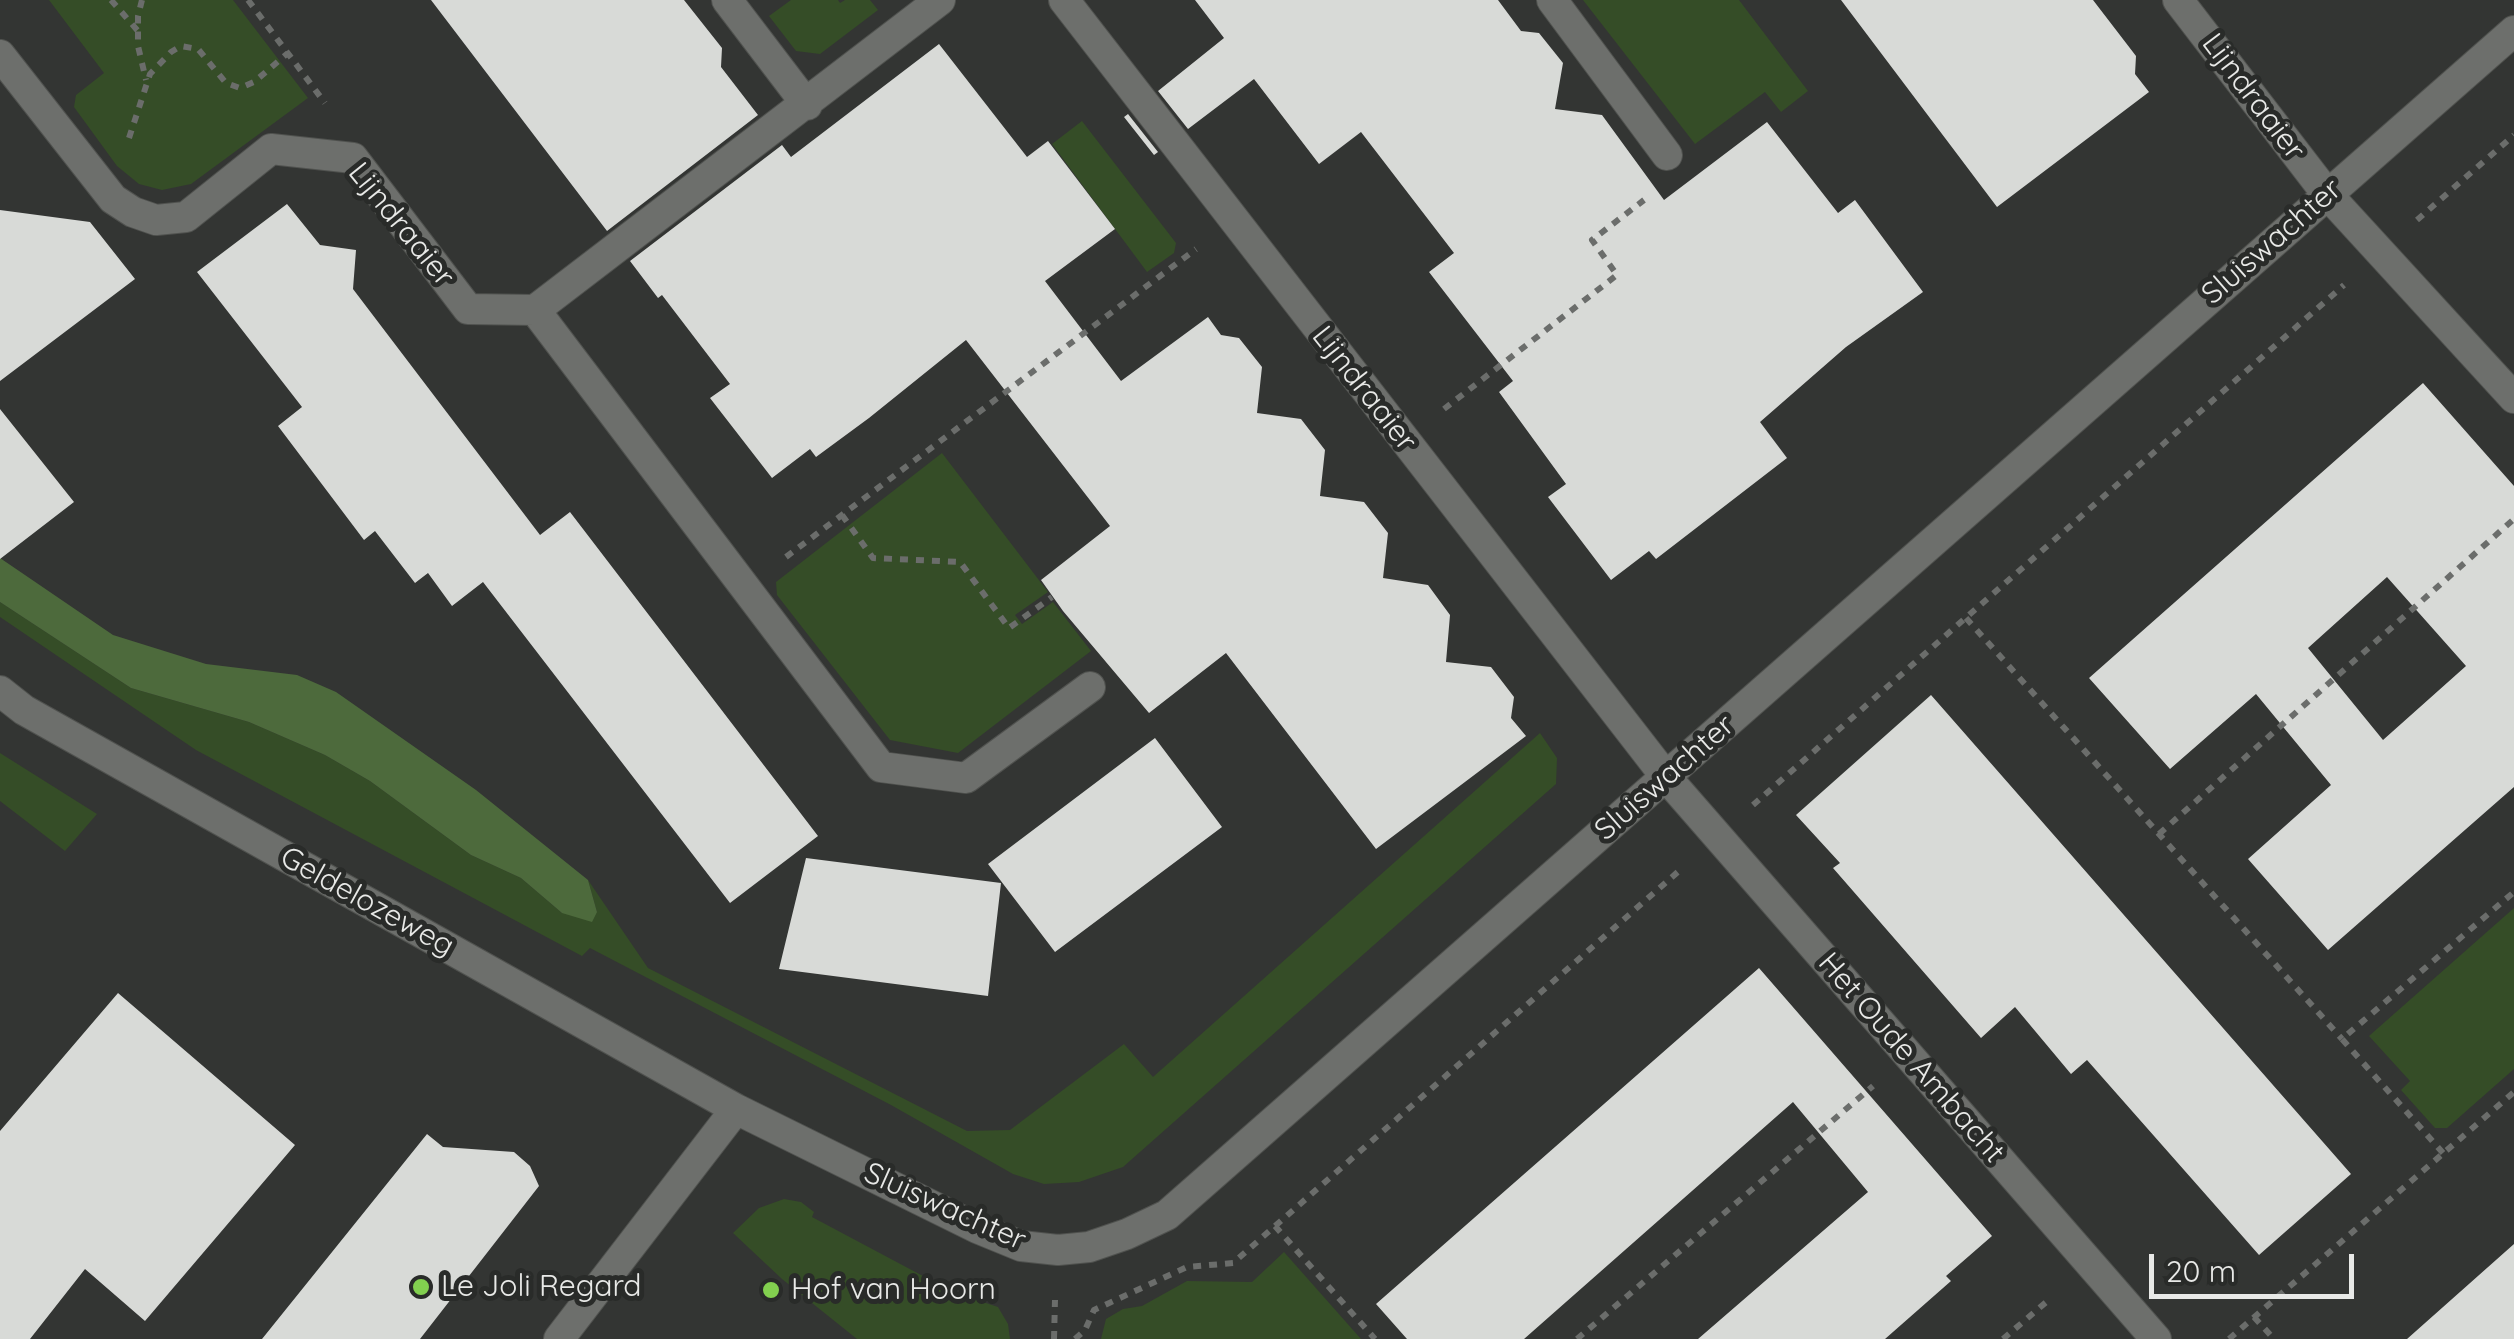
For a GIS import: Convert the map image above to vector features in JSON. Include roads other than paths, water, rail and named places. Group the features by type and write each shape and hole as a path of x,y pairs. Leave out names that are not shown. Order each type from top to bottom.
{"street":[{"path":"728,0 807,104"},
{"path":"940,0 534,310 881,767 966,778 1090,687"},
{"name":"Lijndraaier","path":"1064,0 1666,777"},
{"path":"1552,0 1667,155"},
{"name":"Lijndraaier","path":"2178,0 2327,194"},
{"name":"Sluiswachter","path":"736,1109 1021,1246 1074,1248 1127,1234 1167,1214 2514,31"},
{"name":"Lijndraaier","path":"0,55 113,199 133,212 156,220 186,217 271,149 354,158 468,309 534,310"},
{"path":"2327,194 2514,398"},
{"name":"Geldelozeweg","path":"0,691 24,710 736,1109"},
{"name":"Het Oude Ambacht","path":"1666,777 2156,1339"},
{"path":"558,1339 736,1109"}],"place":[{"name":"Le Joli Regard","path":"421,1287"},
{"name":"Hof van Hoorn","path":"771,1290"}]}
